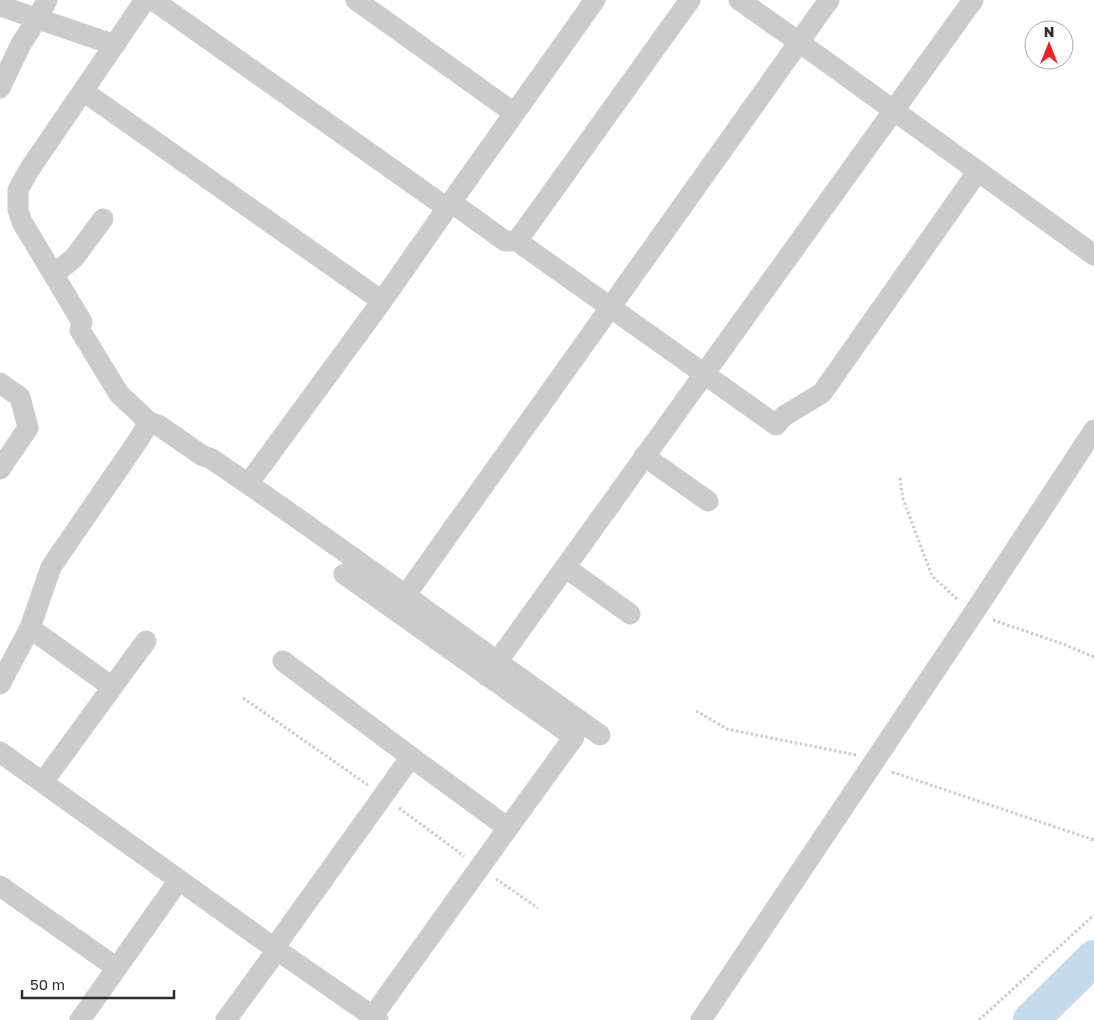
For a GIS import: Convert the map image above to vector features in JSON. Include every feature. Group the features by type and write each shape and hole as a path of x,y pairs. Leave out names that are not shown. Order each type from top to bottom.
{"street":[{"path":"0,752 373,1019 574,737 492,669 400,602 248,484 210,458 203,456 158,424 149,422 118,394 80,330 82,322 22,222 18,210 18,190 29,170 145,0"},
{"path":"153,0 449,205 505,241 517,241 776,424 784,416 822,393 978,170"},
{"path":"356,0 514,113"},
{"path":"248,484 382,301 595,0"},
{"path":"517,241 690,0"},
{"path":"739,0 1094,255"},
{"path":"400,602 829,0"},
{"path":"492,669 973,0"},
{"path":"0,6 42,9 115,45"},
{"path":"0,88 21,44 42,9"},
{"path":"83,91 382,301"},
{"path":"54,274 74,258 103,219"},
{"path":"0,383 20,397 28,428 0,469"},
{"path":"0,684 30,628 51,567 149,422"},
{"path":"701,1020 1094,430"},
{"path":"644,456 708,501"},
{"path":"564,567 630,614"},
{"path":"344,574 400,602"},
{"path":"30,628 112,687"},
{"path":"43,782 146,641"},
{"path":"283,661 508,828"},
{"path":"492,669 600,735"},
{"path":"226,1020 411,757"},
{"path":"80,1020 179,880"},
{"path":"0,886 117,968"}],"path":[{"path":"696,711 727,729 875,759 885,769 1094,840"},
{"path":"979,1020 1094,915"}],"waterway":[{"path":"1031,1020 1094,958"}]}
